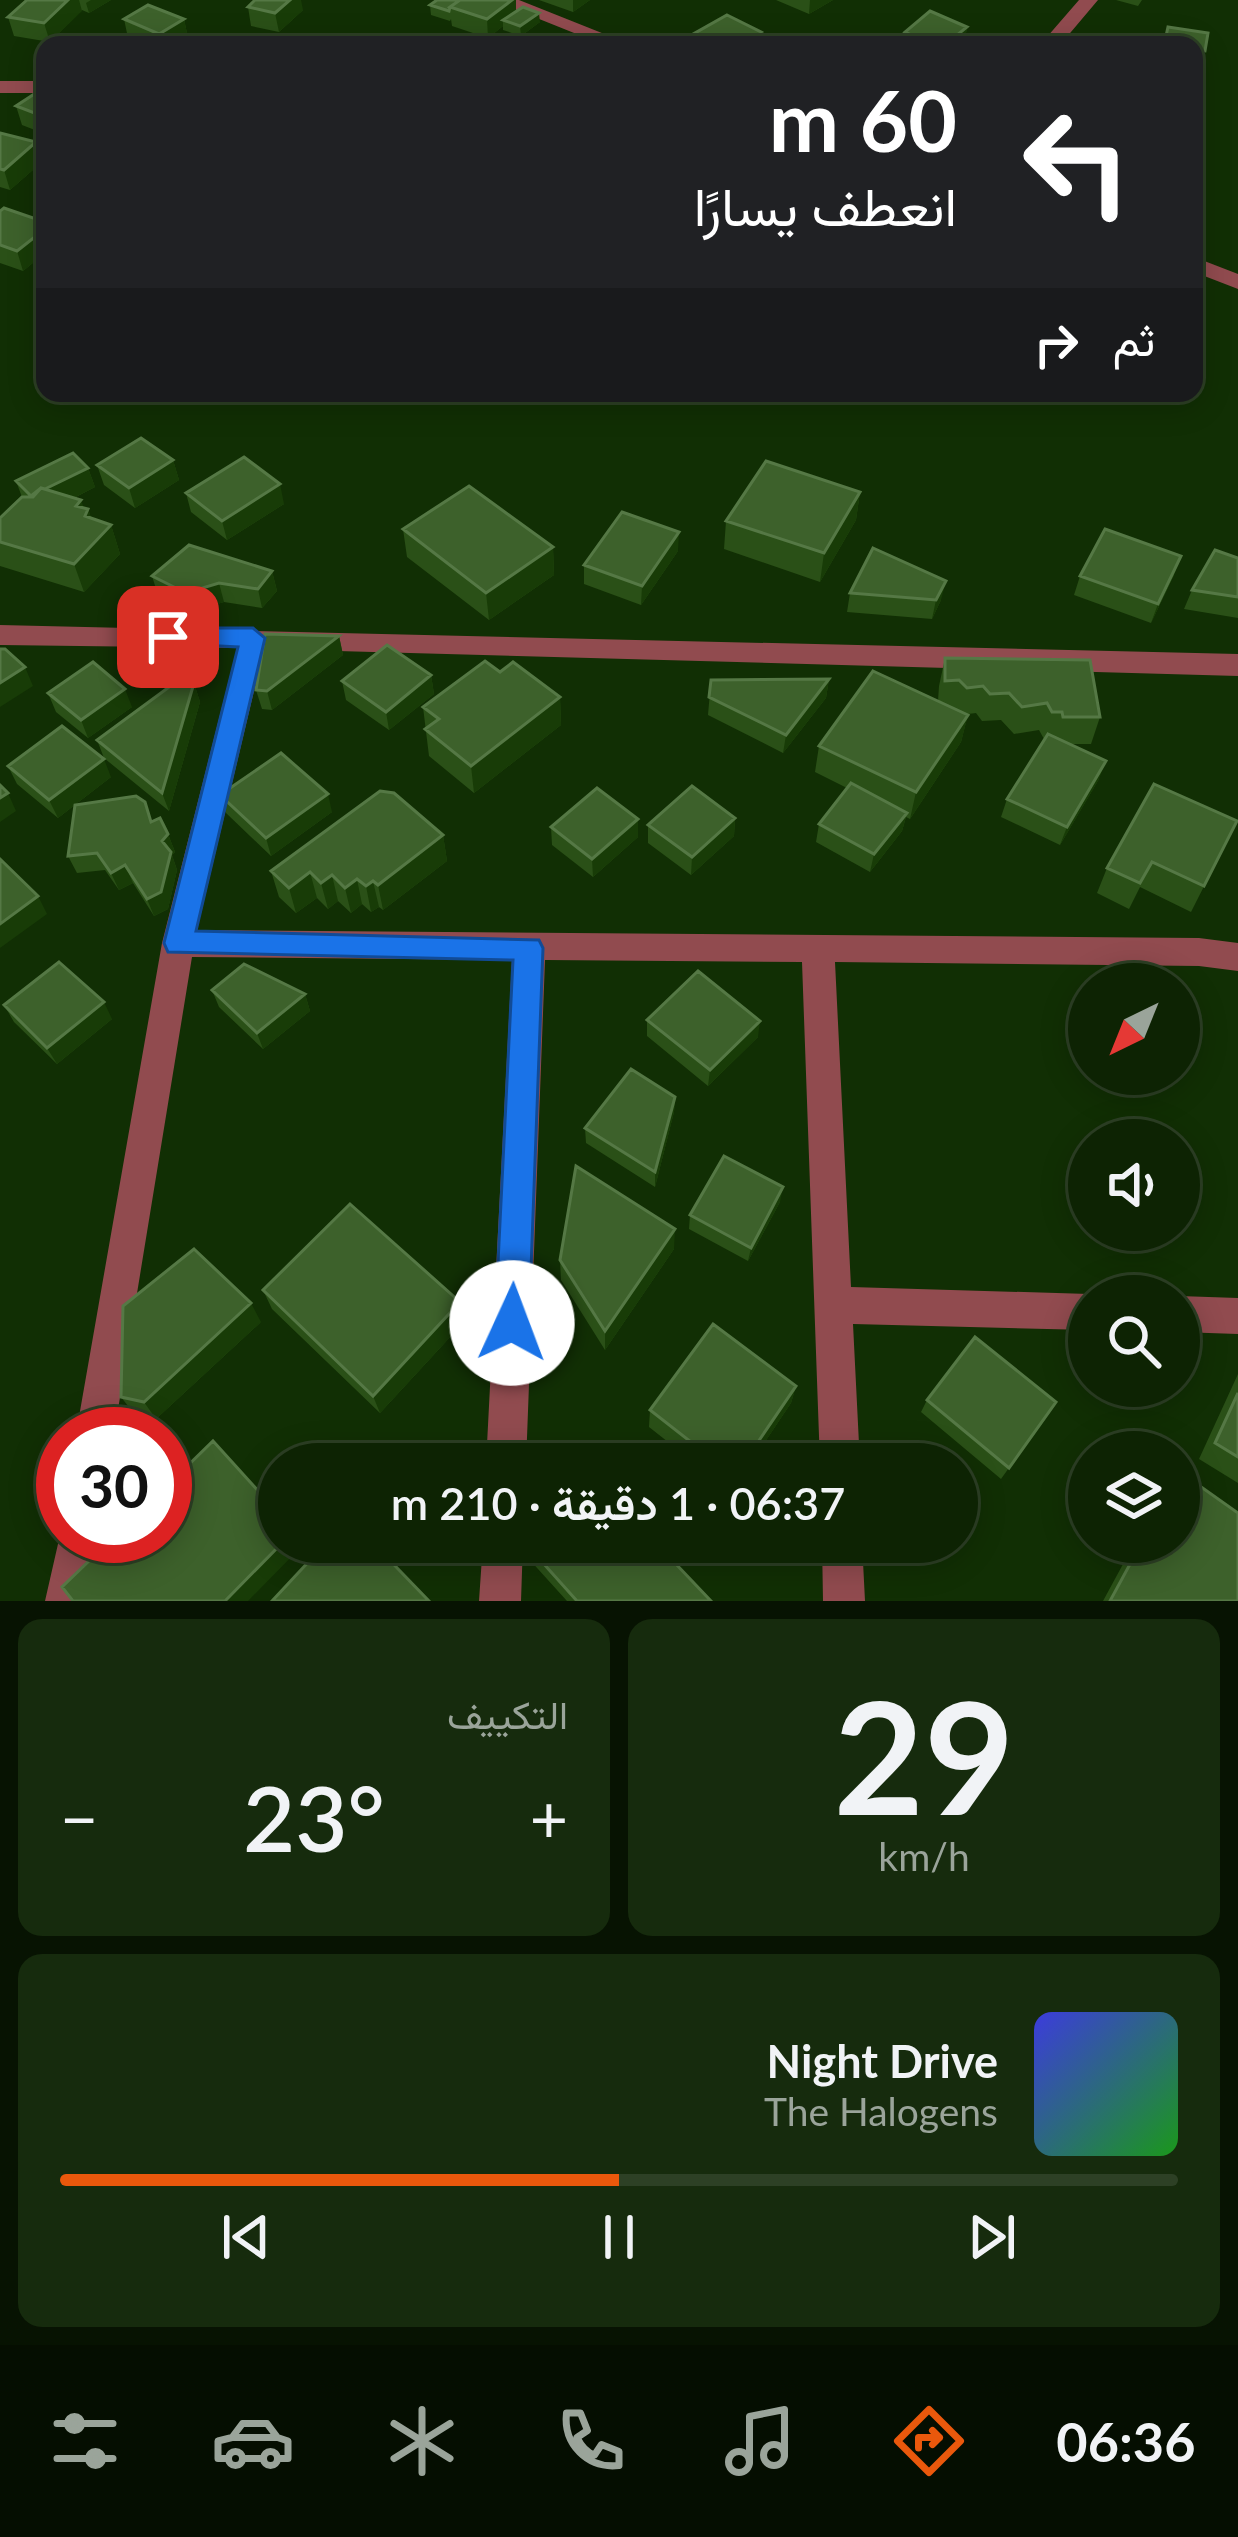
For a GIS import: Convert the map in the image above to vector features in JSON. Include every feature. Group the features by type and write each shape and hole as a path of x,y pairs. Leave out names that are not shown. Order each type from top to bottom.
{"street":[{"path":"501,0 598,36"},
{"path":"1058,36 1088,0"},
{"path":"0,87 36,87"},
{"path":"1203,268 1238,282"},
{"path":"0,635 1238,665"},
{"path":"100,1407 178,943 253,638"},
{"path":"178,943 1199,952 1238,957"},
{"path":"507,1443 529,948"},
{"path":"818,950 839,1443"},
{"path":"836,1305 1068,1311"},
{"path":"1200,1315 1238,1316"},
{"path":"66,1601 72,1563"},
{"path":"500,1601 502,1563"},
{"path":"843,1563 844,1601"}],"building":[{"path":"27,0 68,0 44,23 8,17"},
{"path":"255,0 290,0 275,13 248,7"},
{"path":"437,0 460,0 449,11 430,5"},
{"path":"460,0 512,0 487,19 450,7"},
{"path":"148,5 184,19 159,34 124,19"},
{"path":"523,7 539,13 520,26 503,20"},
{"path":"930,11 967,27 956,36 905,32"},
{"path":"727,15 761,32 754,36 690,36"},
{"path":"1168,27 1208,33 1205,51 1203,36 1166,36"},
{"path":"36,93 36,114 16,106"},
{"path":"0,133 36,142 4,170 0,169"},
{"path":"4,208 36,219 36,236 17,251 0,245 0,211"},
{"path":"141,438 173,460 129,488 97,465"},
{"path":"73,453 88,468 31,496 16,481"},
{"path":"244,457 280,484 222,521 186,493"},
{"path":"766,461 860,492 824,553 726,521"},
{"path":"469,486 553,547 486,593 403,529"},
{"path":"41,488 81,500 76,506 88,509 85,516 111,525 74,564 0,542 0,518 22,497 33,497"},
{"path":"622,512 679,532 642,586 584,565"},
{"path":"1105,529 1181,556 1158,604 1080,576"},
{"path":"189,545 272,571 258,589 219,583 186,593 152,576"},
{"path":"873,548 946,581 936,600 850,593"},
{"path":"1215,550 1238,558 1238,597 1192,590"},
{"path":"265,634 339,636 267,691 256,690"},
{"path":"387,645 431,675 386,712 342,681"},
{"path":"0,649 25,667 0,683"},
{"path":"945,658 1090,660 1100,717 1063,717 1047,703 1022,707 1009,693 990,694 983,686 967,688 959,680 945,681"},
{"path":"485,661 500,672 513,662 560,697 471,766 425,729 439,719 423,707"},
{"path":"93,662 125,689 81,720 48,693"},
{"path":"873,671 968,715 916,792 819,746"},
{"path":"180,679 194,683 162,793 97,740"},
{"path":"829,679 786,735 709,697 711,680"},
{"path":"62,726 104,759 49,800 8,766"},
{"path":"1048,734 1106,761 1067,827 1007,799"},
{"path":"281,753 328,794 266,838 220,795"},
{"path":"851,783 907,813 874,854 819,824"},
{"path":"1154,784 1237,821 1204,886 1152,862 1140,883 1107,868"},
{"path":"692,786 735,818 692,857 648,825"},
{"path":"597,788 638,819 592,859 551,827"},
{"path":"380,791 394,793 443,835 378,885 373,881 366,886 357,879 345,888 332,875 321,883 310,872 289,888 271,871"},
{"path":"136,796 145,802 151,822 160,818 168,834 162,841 171,852 161,892 147,899 125,865 111,873 97,853 68,856 75,805"},
{"path":"0,859 38,896 0,924"},
{"path":"59,962 104,1002 47,1048 4,1005"},
{"path":"244,964 305,994 257,1033 212,990"},
{"path":"698,971 760,1021 710,1070 647,1020"},
{"path":"631,1069 675,1097 655,1172 585,1128"},
{"path":"724,1156 783,1187 751,1248 690,1215"},
{"path":"576,1166 675,1229 605,1331 560,1260"},
{"path":"350,1204 460,1302 373,1396 263,1290"},
{"path":"194,1249 251,1303 144,1402 121,1397 123,1306"},
{"path":"713,1324 796,1386 757,1443 692,1443 650,1410"},
{"path":"975,1337 1056,1402 1009,1468 927,1400"},
{"path":"1238,1393 1238,1457 1215,1443"},
{"path":"213,1441 258,1491 258,1563 262,1563 225,1601 73,1601 62,1587 87,1563 192,1563 192,1462"},
{"path":"1200,1486 1238,1513 1238,1601 1110,1601 1131,1563 1200,1563"},
{"path":"307,1563 392,1563 429,1601 272,1601"},
{"path":"543,1563 675,1563 711,1601 577,1601"}],"route":[{"path":"168,637 253,638 178,943 529,948 512,1323"}]}
